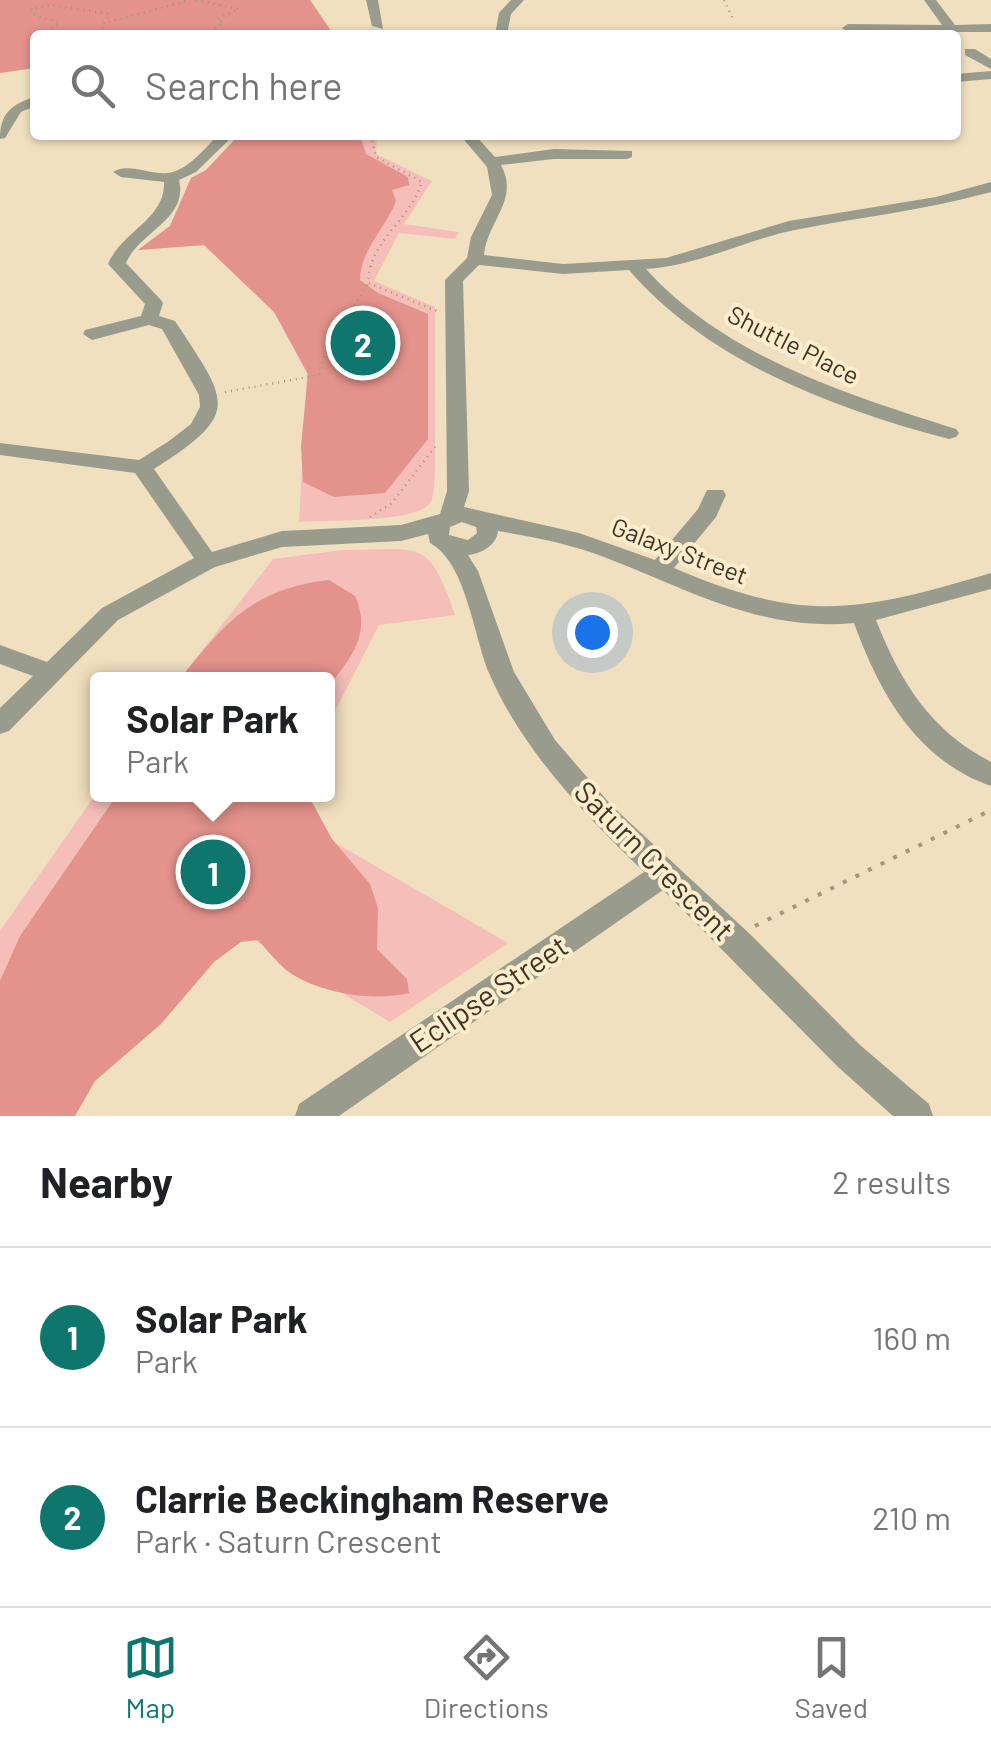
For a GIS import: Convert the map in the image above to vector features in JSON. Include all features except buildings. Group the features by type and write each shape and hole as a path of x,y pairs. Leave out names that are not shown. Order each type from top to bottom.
{"street":[{"path":"372,0 378,26"},
{"path":"502,30 505,13 518,0"},
{"path":"930,0 952,29"},
{"path":"848,28 991,28"},
{"path":"970,52 991,65"},
{"path":"961,78 991,75"},
{"path":"0,135 4,120 16,109 30,104"},
{"path":"121,172 171,178 191,168 222,140"},
{"path":"472,140 500,181 500,198 474,245 476,260"},
{"path":"490,162 554,154 627,154"},
{"path":"148,318 154,303 122,271 118,256 163,215 174,187 171,178"},
{"path":"462,536 452,300 454,280 476,260 564,269 635,267 689,258 802,223 937,202 991,187"},
{"name":"Shuttle Place","path":"635,267 688,317 808,384 949,433"},
{"path":"0,449 142,467 207,420 212,406 209,394 168,326 148,318 92,334"},
{"path":"142,467 207,560"},
{"path":"657,573 708,512 715,494"},
{"name":"Galaxy Street","path":"0,724 110,614 207,560 282,539 401,533 462,536 525,530 555,534 613,552 728,601 787,614 862,614 991,581"},
{"name":"Saturn Crescent","path":"462,536 502,674 520,710 601,813 916,1113"},
{"path":"862,614 888,682 904,709 955,758 991,775"},
{"path":"0,654 49,672"},
{"name":"Eclipse Street","path":"311,1116 665,872"}],"path":[{"path":"104,30 107,22 190,0"},
{"path":"196,0 239,9 217,19 224,23 215,30"},
{"path":"724,0 736,26 733,30"},
{"path":"49,30 60,22 35,16 32,8 94,10 109,14 107,22"},
{"path":"209,394 320,374 322,355 335,328 352,313 368,283 375,250 405,218 422,182 376,157 372,140"},
{"path":"368,283 438,311"},
{"path":"358,520 375,516 392,503 440,440"},
{"path":"754,927 991,810"}],"shaded area":[{"path":"0,0 310,0 331,30 30,30 30,69 0,73"},
{"path":"234,140 377,140 376,154 432,181 404,224 459,232 455,239 399,233 374,281 435,307 434,484 430,503 422,509 390,517 299,522 307,373 274,312 204,245 138,250 170,226 191,178 206,170"},
{"path":"234,140 362,140 366,154 408,177 409,185 392,190 396,201 364,259 360,280 378,293 428,314 428,439 385,493 334,497 303,482 301,446 308,374 274,312 204,245 138,250 170,226 191,178 206,170"},
{"path":"343,550 418,553 437,572 455,615 379,625 335,711 335,672 185,672 273,559"},
{"path":"329,580 355,596 360,609 357,644 335,677 335,672 186,672 243,612 260,600 303,584"},
{"path":"90,802 289,802 284,813 508,943 390,1022 241,932 0,1116 0,931"},
{"path":"112,802 312,802 332,839 370,884 378,908 377,949 407,979 409,993 362,996 329,990 286,970 258,940 241,942 214,962 161,1024 95,1081 75,1116 0,1116 0,981 20,936"}],"place":[{"name":"Clarrie Beckingham Reserve","path":"363,343"},
{"name":"Solar Park","path":"213,872"}]}
